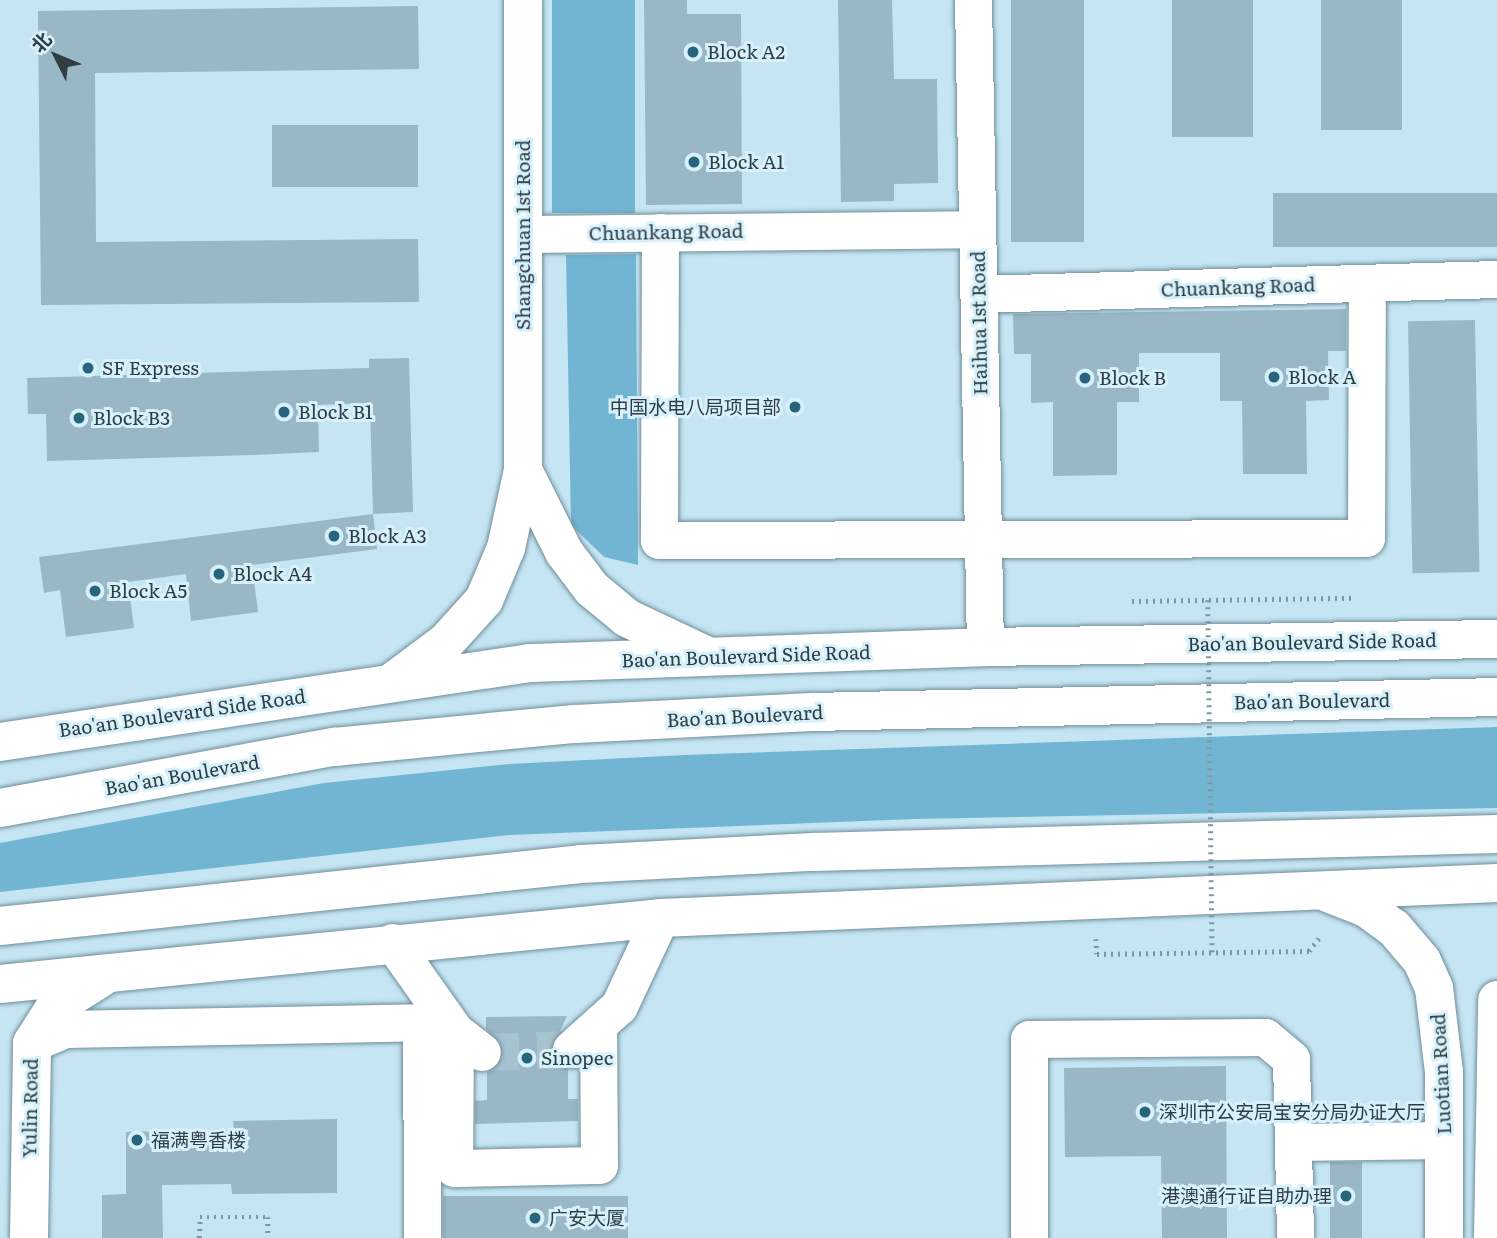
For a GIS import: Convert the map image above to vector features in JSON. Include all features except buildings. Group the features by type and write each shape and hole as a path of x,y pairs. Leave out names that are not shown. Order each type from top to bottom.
{"main road":[{"name":"Shangchuan 1st Road","path":"390,683 446,642 484,600 506,548 523,470 523,0"},
{"name":"Shangchuan 1st Road","path":"523,470 564,552 592,589 627,618 709,657"},
{"name":"Bao'an Boulevard Side Road","path":"0,741 530,663 985,647 1497,639"},
{"name":"Bao'an Boulevard","path":"0,808 334,747 575,724 813,712 1497,697"},
{"path":"0,926 376,882 813,852 1497,834"},
{"path":"813,852 1123,895"},
{"path":"0,984 392,942 660,918 1123,895 1497,883"},
{"name":"Luotian Road","path":"1316,888 1366,908 1394,928 1422,961 1442,1023 1444,1238"},
{"name":"Yulin Road","path":"29,1238 32,1043 47,1015 66,998 109,974"},
{"path":"1493,1238 1497,1000"}],"street":[{"name":"Haihua 1st Road","path":"973,0 985,647"},
{"name":"Chuankang Road","path":"523,234 977,229"},
{"path":"660,232 659,540 1366,538 1367,283"},
{"name":"Chuankang Road","path":"978,294 1497,279"},
{"path":"392,942 468,1042 454,1168 599,1165 585,1040 619,1006 660,918"},
{"path":"32,1043 65,1029 421,1022 422,1238"},
{"path":"1029,1238 1030,1039 1265,1037 1291,1059 1295,1238"},
{"path":"1294,1142 1444,1140"}],"path":[{"path":"1132,601 1356,598"},
{"path":"1208,600 1212,953"},
{"path":"1096,939 1097,954 1212,953 1309,951 1321,935"},
{"path":"200,1238 200,1217 268,1217 268,1238"}],"shaded area":[{"path":"552,0 635,0 635,213 552,213"},
{"path":"636,254 638,565 604,557 571,525 566,255"},
{"path":"1497,727 1497,808 914,819 509,835 0,892 0,843 324,783 509,764 685,755"}],"tunnel":[{"path":"482,1052 571,1049"}],"place":[{"name":"Block A2","path":"693,52"},
{"name":"Block A1","path":"694,162"},
{"name":"SF Express","path":"88,368"},
{"name":"Block A","path":"1274,377"},
{"name":"Block B","path":"1085,378"},
{"name":"中国水电八局项目部","path":"795,407"},
{"name":"Block B1","path":"284,412"},
{"name":"Block B3","path":"79,418"},
{"name":"Block A3","path":"334,536"},
{"name":"Block A4","path":"219,574"},
{"name":"Block A5","path":"95,591"},
{"name":"Sinopec","path":"527,1058"},
{"name":"深圳市公安局宝安分局办证大厅","path":"1145,1112"},
{"name":"福满粤香楼","path":"137,1140"},
{"name":"港澳通行证自助办理","path":"1346,1196"},
{"name":"广安大厦","path":"535,1218"}]}
